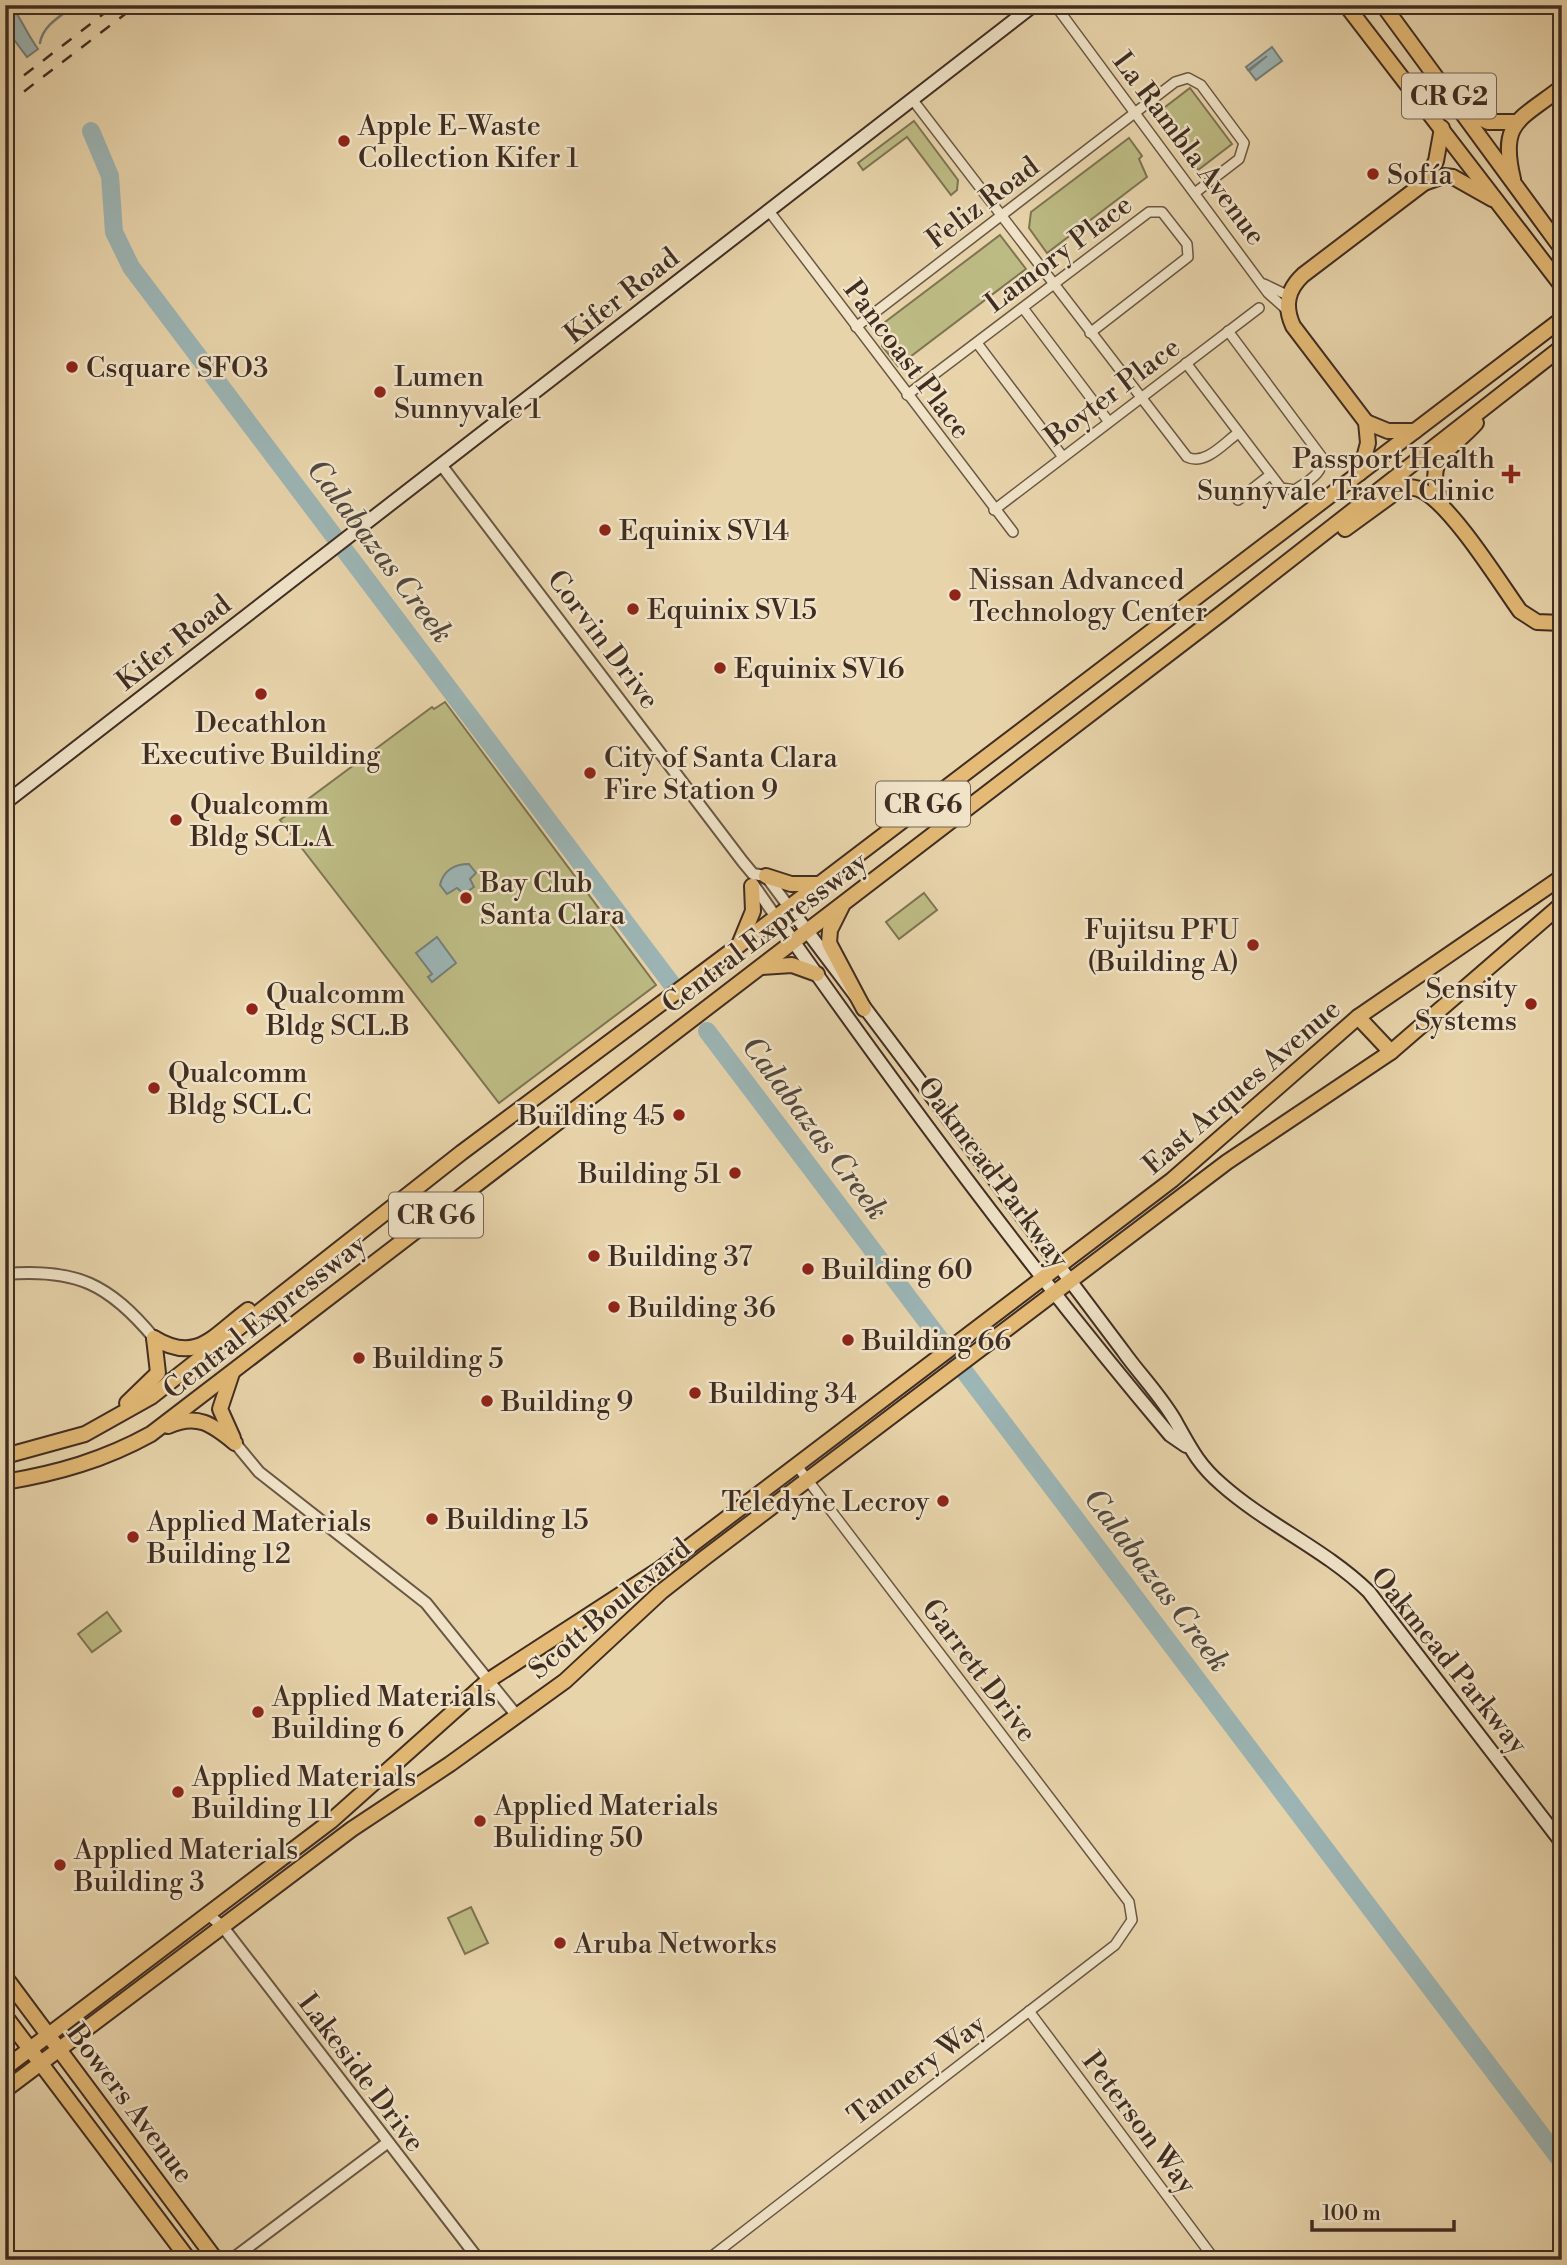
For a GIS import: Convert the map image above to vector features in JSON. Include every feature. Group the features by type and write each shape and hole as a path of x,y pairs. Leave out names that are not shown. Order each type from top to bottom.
{"main road":[{"name":"Kifer Road","path":"5,803 1034,5"},
{"name":"CR G2","path":"1346,5 1562,286"},
{"name":"CR G2","path":"1383,5 1562,248"},
{"path":"1515,186 1506,150 1516,122 1562,87"},
{"path":"1458,107 1488,122 1516,122"},
{"path":"1424,183 1436,161 1442,128"},
{"path":"1416,431 1388,431 1366,422 1297,332 1288,311 1289,296 1303,275 1424,183 1444,176 1453,177 1497,201"},
{"name":"Central Expressway","path":"11,1455 85,1434 152,1397 482,1137 738,946 1562,319"},
{"name":"Central Expressway","path":"5,1482 72,1469 114,1454 151,1434 1222,613 1562,347"},
{"path":"1510,387 1436,466 1433,481 1446,510 1520,611 1536,622 1562,623"},
{"path":"1360,473 1368,443 1366,422"},
{"path":"1222,613 1254,597 1399,489 1407,487 1423,490 1446,510"},
{"name":"East Arques Avenue","path":"959,1342 1172,1180 1358,1017 1562,877"},
{"path":"738,946 753,911 757,879 791,884 819,884"},
{"path":"845,901 830,930 829,943 864,1009"},
{"name":"East Arques Avenue","path":"970,1356 1227,1162 1391,1052 1562,904"},
{"name":"Oakmead Parkway","path":"789,907 805,932 1177,1424 1186,1446"},
{"name":"Oakmead Parkway","path":"776,917 838,1007 1042,1278 1170,1436 1186,1446 1208,1472 1236,1497 1326,1557 1369,1592 1562,1843"},
{"path":"760,967 792,965 817,974"},
{"path":"1358,1017 1391,1052"},
{"path":"154,1338 177,1350 195,1349 295,1276 317,1267"},
{"path":"11,1455 116,1412 137,1395 158,1373 154,1338"},
{"name":"Scott Boulevard","path":"5,2068 331,1821 489,1680 660,1569 959,1342"},
{"name":"Scott Boulevard","path":"5,2090 352,1829 565,1681 661,1592 970,1356"},
{"path":"234,1369 220,1409 235,1443"},
{"path":"151,1434 195,1418 212,1424 235,1443"},
{"name":"Bowers Avenue","path":"5,1977 216,2260"},
{"name":"Bowers Avenue","path":"5,2015 189,2260"}],"street":[{"name":"La Rambla Avenue","path":"1055,5 1278,305 1288,311"},
{"name":"Feliz Road","path":"856,327 1175,82 1192,78 1201,85 1241,138 1244,148 1239,159 1196,192"},
{"path":"912,99 1140,398 1191,459 1205,458 1238,433"},
{"name":"Lamory Place","path":"907,396 1154,210 1165,215 1187,244 1190,253 1186,260 1090,332"},
{"name":"Pancoast Place","path":"769,211 993,510 1013,532"},
{"name":"La Rambla Avenue","path":"1264,284 1289,296"},
{"path":"1023,308 1109,422"},
{"name":"Boyter Place","path":"993,510 1259,308"},
{"path":"1186,363 1281,488 1290,492 1319,472 1323,460 1228,331"},
{"path":"977,343 1063,457"},
{"name":"Corvin Drive","path":"442,466 757,879 776,917"},
{"path":"1238,500 1270,475"},
{"name":"Corvin Drive","path":"757,879 789,907"},
{"path":"5,1273 35,1271 64,1274 89,1283 128,1307 154,1338"},
{"path":"235,1443 259,1472 426,1603 517,1716"},
{"name":"Garrett Drive","path":"797,1465 1129,1902"},
{"name":"Tannery Way","path":"707,2260 1123,1937 1132,1920 1129,1902"},
{"name":"Lakeside Drive","path":"208,1914 223,1927 479,2260"},
{"name":"Peterson Way","path":"1029,2011 1215,2260"},
{"path":"231,2260 387,2143"}],"shaded area":[{"path":"1190,88 1232,144 1198,170 1156,114"},
{"path":"914,121 958,180 957,190 951,195 907,137 863,170 858,163"},
{"path":"1129,138 1142,156 1139,159 1147,177 1047,253 1029,228 1031,212"},
{"path":"1000,235 1026,269 898,366 882,346 885,322"},
{"name":"Bay Club Santa Clara","path":"445,702 656,985 499,1103 280,820 432,707 434,709"},
{"path":"924,893 937,910 899,939 886,922"},
{"path":"107,1612 121,1631 92,1652 78,1634"},
{"path":"471,1907 488,1943 465,1954 448,1918"}],"water":[{"path":"5,5 11,5 38,49 27,57 15,41 5,36"},
{"path":"1272,47 1282,61 1256,80 1249,71 1267,56 1248,70 1246,67"},
{"path":"469,864 476,873 470,879 474,887 464,894 457,888 447,894 440,885 444,876 454,867"},
{"path":"437,937 456,963 432,982 428,977 432,974 416,953"}],"waterway":[{"path":"40,43 49,26 75,5"},
{"name":"Calabazas Creek","path":"91,131 110,176 114,232 131,267 671,983"},
{"name":"Calabazas Creek","path":"707,1031 1562,2162"}],"railway":[{"path":"5,90 115,5"},
{"path":"5,106 137,5"}],"place":[{"name":"Apple E-Waste Collection Kifer 1","path":"344,141"},
{"name":"Sofía","path":"1373,174"},
{"name":"Csquare SFO3","path":"72,367"},
{"name":"Lumen Sunnyvale 1","path":"380,392"},
{"name":"Passport Health Sunnyvale Travel Clinic","path":"1511,474"},
{"name":"Equinix SV14","path":"605,530"},
{"name":"Nissan Advanced Technology Center","path":"955,595"},
{"name":"Equinix SV15","path":"633,609"},
{"name":"Equinix SV16","path":"720,668"},
{"name":"Decathlon Executive Building","path":"261,694"},
{"name":"City of Santa Clara Fire Station 9","path":"590,773"},
{"name":"Qualcomm Bldg SCL.A","path":"176,820"},
{"name":"Bay Club Santa Clara","path":"466,898"},
{"name":"Fujitsu PFU (Building A)","path":"1253,945"},
{"name":"Sensity Systems","path":"1531,1004"},
{"name":"Qualcomm Bldg SCL.B","path":"252,1009"},
{"name":"Qualcomm Bldg SCL.C","path":"154,1088"},
{"name":"Building 45","path":"679,1115"},
{"name":"Building 51","path":"735,1173"},
{"name":"Building 37","path":"594,1256"},
{"name":"Building 60","path":"808,1269"},
{"name":"Building 36","path":"614,1307"},
{"name":"Building 66","path":"848,1340"},
{"name":"Building 5","path":"359,1358"},
{"name":"Building 34","path":"695,1393"},
{"name":"Building 9","path":"487,1401"},
{"name":"Teledyne Lecroy","path":"943,1501"},
{"name":"Building 15","path":"432,1519"},
{"name":"Applied Materials Building 12","path":"133,1537"},
{"name":"Applied Materials Building 6","path":"258,1712"},
{"name":"Applied Materials Building 11","path":"178,1792"},
{"name":"Applied Materials Buliding 50","path":"480,1821"},
{"name":"Applied Materials Building 3","path":"60,1865"},
{"name":"Aruba Networks","path":"560,1943"}]}
